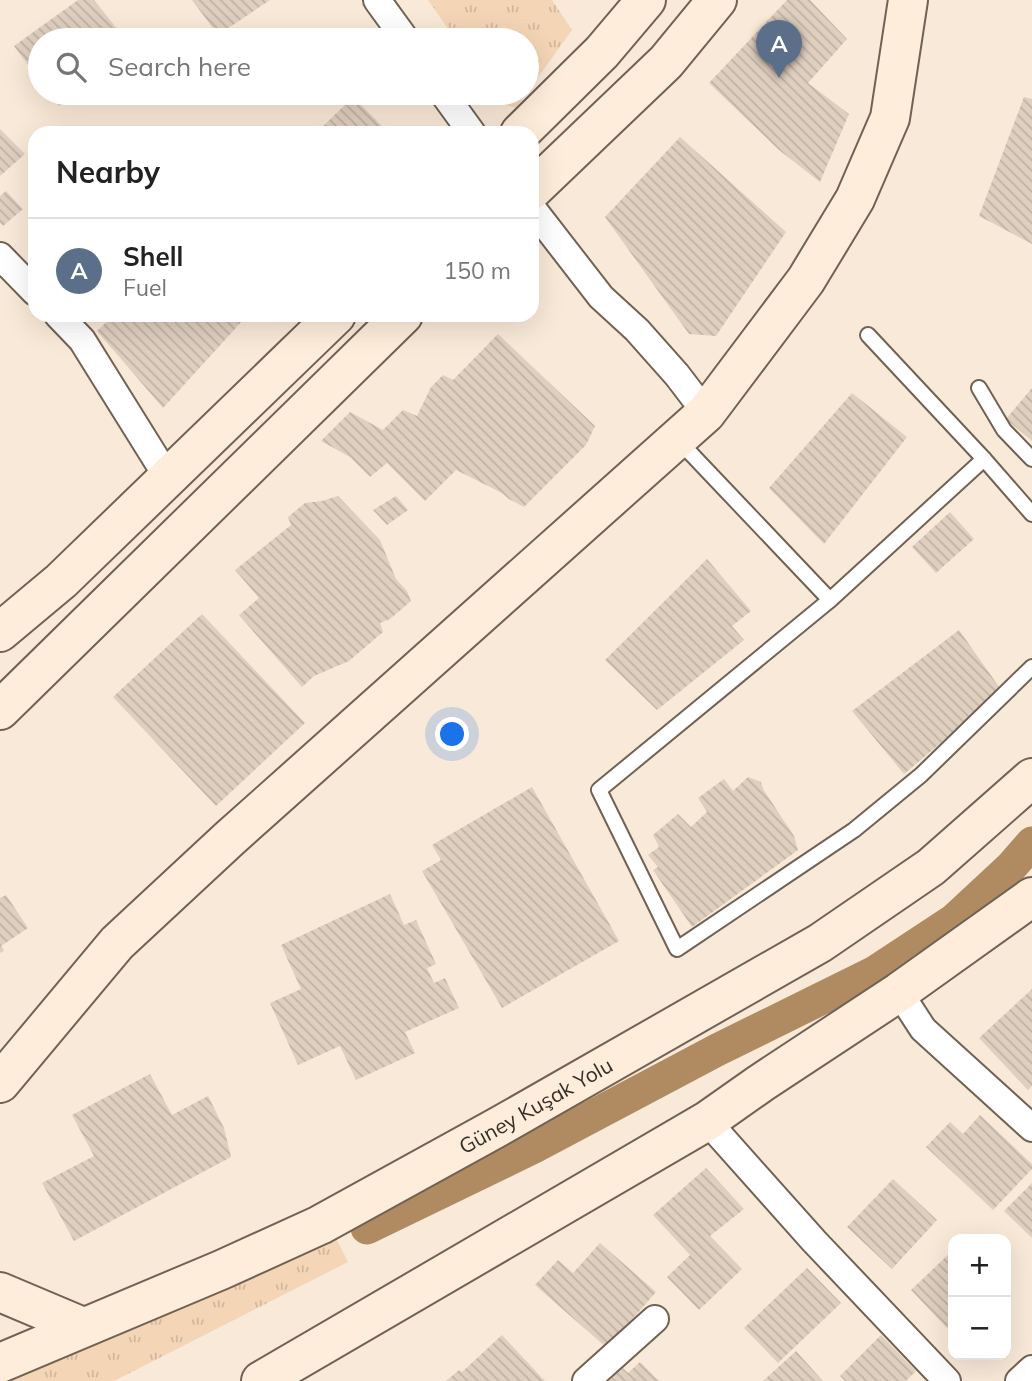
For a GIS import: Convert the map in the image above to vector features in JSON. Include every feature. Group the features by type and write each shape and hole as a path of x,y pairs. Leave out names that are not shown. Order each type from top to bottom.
{"main road":[{"path":"527,126 602,52 646,0"},
{"path":"539,183 666,62 717,0"},
{"path":"0,1083 117,943 261,810 706,413 806,280 855,199 890,118 908,0"},
{"path":"0,632 61,581 329,322"},
{"path":"0,710 396,322"},
{"name":"Güney Kuşak Yolu","path":"0,1363 220,1270 320,1224 498,1127 820,943 930,867 1032,778"},
{"path":"261,1381 707,1121 899,992 1032,897"},
{"path":"0,1292 83,1327"}],"street":[{"path":"377,0 397,28"},
{"path":"452,105 467,126"},
{"path":"539,217 601,297 637,330 677,374 706,413"},
{"path":"0,256 28,285"},
{"path":"65,322 82,340 167,478"},
{"path":"899,992 923,1029 1032,1128"},
{"path":"707,1121 814,1241 947,1381"},
{"path":"586,1381 656,1319"},
{"path":"1019,1381 1032,1369"}],"lane":[{"path":"868,335 1032,514"},
{"path":"979,388 1004,430 1032,459"},
{"path":"678,440 830,600"},
{"path":"984,459 830,600 599,790 677,950 854,830 921,775 1032,667"}],"green space":[{"path":"428,0 552,0 572,30 539,76 539,28 448,28"},
{"path":"328,1222 348,1262 114,1381 0,1381"}],"building":[{"path":"78,0 94,0 116,28 39,28"},
{"path":"192,0 270,0 228,28 213,28"},
{"path":"787,0 810,0 847,39 808,83 849,114 820,182 779,150 709,83"},
{"path":"28,36 28,65 14,46"},
{"path":"1024,97 1032,99 1032,244 979,216"},
{"path":"345,105 361,105 382,126 323,126"},
{"path":"0,129 25,154 0,176"},
{"path":"680,137 786,232 716,336 689,334 605,217"},
{"path":"6,191 23,209 3,226 0,223 0,196"},
{"path":"107,322 241,322 163,408 97,331"},
{"path":"498,334 595,426 586,445 524,507 456,470 425,501 387,463 370,477 350,457 321,441 350,412 383,430 403,410 417,416 431,387 443,375 453,380"},
{"path":"1032,388 1032,441 1006,419"},
{"path":"852,393 907,437 824,544 769,488"},
{"path":"338,496 380,540 396,579 407,591 411,601 390,619 380,623 383,632 349,661 314,676 302,687 239,615 259,598 235,570 291,525 288,517 305,503"},
{"path":"396,496 408,510 387,525 373,510"},
{"path":"950,512 974,539 936,573 912,547"},
{"path":"707,559 751,611 732,626 744,640 657,710 605,660"},
{"path":"202,614 305,723 216,806 113,697"},
{"path":"959,630 1002,691 904,774 852,711"},
{"path":"748,777 761,782 794,836 798,850 692,927 653,870 658,867 648,855 659,847 653,835 678,814 691,827 707,812 698,798 724,779 733,791"},
{"path":"532,787 619,941 502,1008 422,871 441,860 432,845"},
{"path":"390,894 404,925 416,920 436,964 427,968 434,983 445,978 459,1008 405,1032 415,1053 356,1080 340,1046 298,1065 270,1003 301,989 281,945"},
{"path":"6,895 28,928 1,946 4,951 0,953 0,898"},
{"path":"1032,989 1032,1086 1028,1090 979,1038"},
{"path":"150,1074 172,1115 208,1096 224,1128 231,1157 74,1241 42,1183 94,1156 72,1115"},
{"path":"980,1115 1032,1164 1032,1169 993,1210 926,1147 950,1122 963,1134"},
{"path":"706,1168 744,1209 710,1236 742,1269 699,1310 667,1277 690,1255 653,1215"},
{"path":"893,1179 937,1220 892,1269 847,1227"},
{"path":"1032,1183 1032,1238 1004,1211"},
{"path":"600,1243 656,1292 607,1348 535,1285 558,1260 573,1273"},
{"path":"948,1255 947,1328 911,1290"},
{"path":"807,1268 841,1303 778,1363 744,1328"},
{"path":"502,1335 545,1381 446,1381 459,1370 462,1372"},
{"path":"881,1335 916,1371 906,1381 845,1381 840,1376"},
{"path":"796,1351 823,1381 763,1381"},
{"path":"640,1362 659,1381 609,1381 623,1368 628,1373"}],"waterway":[{"path":"367,1228 534,1147 717,1050 875,972 954,920 1011,867 1032,843"}],"place":[{"name":"Shell","path":"779,78"}]}
